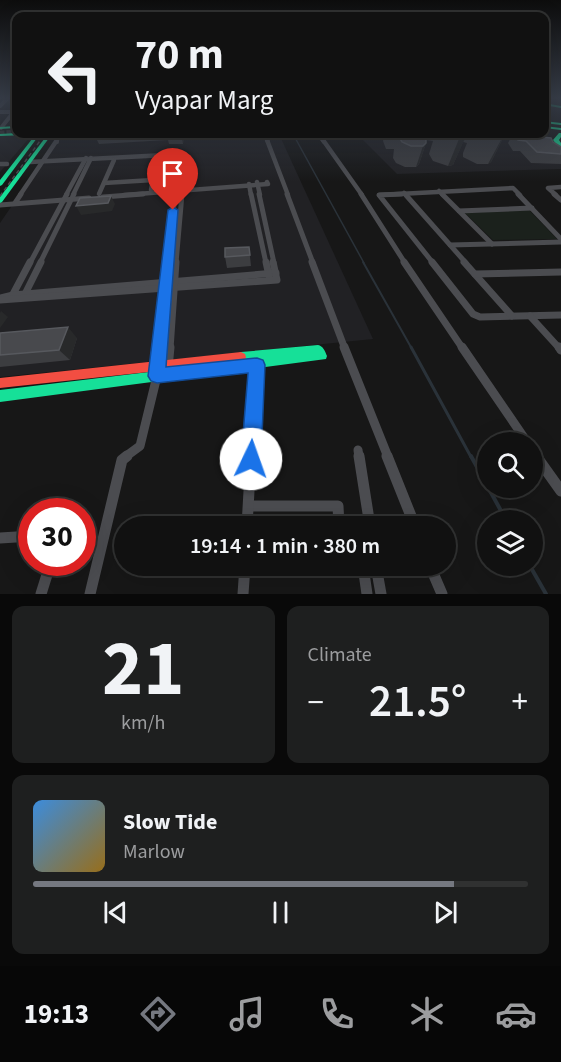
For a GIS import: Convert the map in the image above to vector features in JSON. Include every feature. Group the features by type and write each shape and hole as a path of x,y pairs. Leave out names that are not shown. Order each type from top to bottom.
{"main road":[{"path":"561,134 556,140 561,149"},
{"path":"0,184 35,138"},
{"path":"0,202 47,138"},
{"path":"538,138 561,149"},
{"path":"0,384 322,356 318,349 257,360"},
{"path":"0,396 162,371"}],"street":[{"path":"16,202 57,142 57,138"},
{"path":"267,138 338,332 411,516"},
{"path":"321,138 346,171 422,290 520,432"},
{"path":"549,150 561,157"},
{"path":"29,163 180,155"},
{"path":"88,160 180,155"},
{"path":"90,594 122,460 140,447 162,371 174,285 180,155"},
{"path":"151,190 157,157"},
{"path":"11,298 88,160"},
{"path":"99,194 114,160"},
{"path":"0,164 7,164"},
{"path":"104,183 153,180"},
{"path":"249,184 272,276"},
{"path":"0,202 257,184 272,276"},
{"path":"561,241 515,189 510,187 379,195 473,314 480,317 561,315"},
{"path":"561,187 548,188 561,200"},
{"path":"68,198 151,190 178,190"},
{"path":"162,371 165,286 178,190"},
{"path":"439,191 492,244"},
{"path":"404,193 512,316"},
{"path":"24,297 56,230 68,198"},
{"path":"459,211 532,208"},
{"path":"47,231 56,230"},
{"path":"450,245 561,241"},
{"path":"28,266 40,264"},
{"path":"475,274 561,272"},
{"path":"0,299 272,276"},
{"path":"530,316 561,350"},
{"path":"248,516 257,360"},
{"path":"358,450 368,516"},
{"path":"543,466 561,491"},
{"path":"249,506 338,506 338,516"},
{"path":"0,538 18,537"},
{"path":"41,594 47,576"},
{"path":"243,594 244,576"},
{"path":"364,576 367,594"},
{"path":"378,576 381,594"},
{"path":"434,576 442,594"}],"shaded area":[{"path":"0,135 29,138 0,172"},
{"path":"58,138 281,138 373,339 0,377 0,223"},
{"path":"361,138 520,138 561,156 561,169 397,174"},
{"path":"529,210 557,239 493,240 465,213"}],"building":[{"path":"400,138 426,139 423,146 411,146 402,142"},
{"path":"517,138 551,138 561,147 561,154 537,152 526,141"},
{"path":"111,196 108,203 76,206 80,198"},
{"path":"249,247 250,255 225,257 225,248"},
{"path":"68,327 59,350 0,355 0,333"}],"waterway":[{"path":"295,138 364,263"},
{"path":"363,262 412,349"},
{"path":"411,347 471,457"},
{"path":"471,456 501,510"},
{"path":"536,576 546,594"}],"tunnel":[{"path":"0,133 12,132"}],"railway":[{"path":"0,196 42,138"}],"traffic: fast":[{"path":"0,128 12,127"},
{"path":"549,128 561,129"},
{"path":"561,134 556,140 561,147"},
{"path":"0,135 12,135"},
{"path":"0,184 35,138"},
{"path":"0,201 47,138"},
{"path":"537,138 561,151"},
{"path":"0,396 322,356 318,349 241,357"}],"traffic: jam":[{"path":"0,383 241,357"}],"route":[{"path":"173,210 157,376 257,365 251,459"}]}
